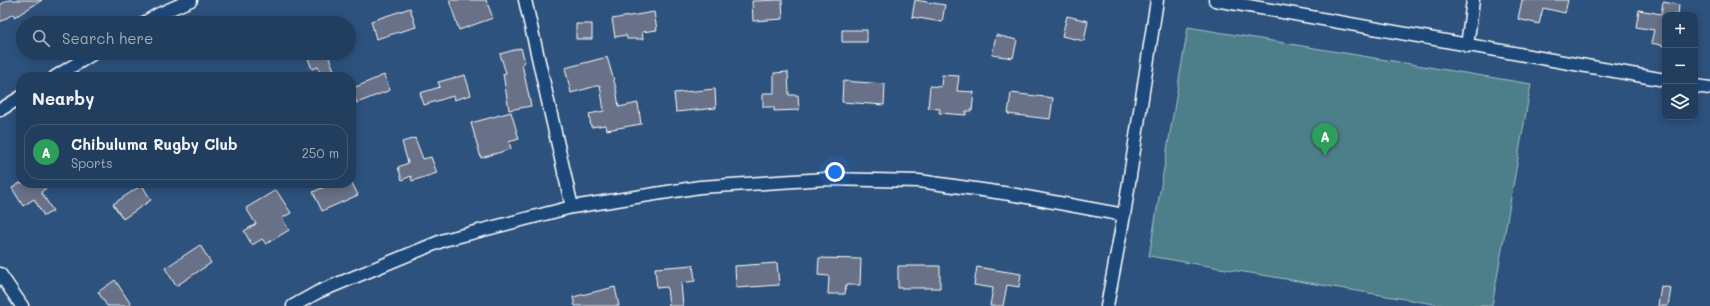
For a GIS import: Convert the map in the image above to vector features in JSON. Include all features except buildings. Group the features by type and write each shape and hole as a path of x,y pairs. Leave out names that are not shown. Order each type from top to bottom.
{"street":[{"path":"156,16 191,0"},
{"path":"525,0 572,207"},
{"path":"1107,306 1124,215 1157,0"},
{"path":"1215,0 1662,79"},
{"path":"1467,46 1474,0"},
{"path":"63,72 83,60"},
{"path":"1698,86 1710,88"},
{"path":"0,110 16,100"},
{"path":"293,306 318,292 444,240 572,207 700,187 826,180 912,181 1010,194 1124,215"},
{"path":"0,274 22,306"}],"green space":[{"path":"1188,27 1531,84 1492,306 1446,306 1149,256"}],"place":[{"name":"Chibuluma Rugby Club","path":"1325,156"}]}
